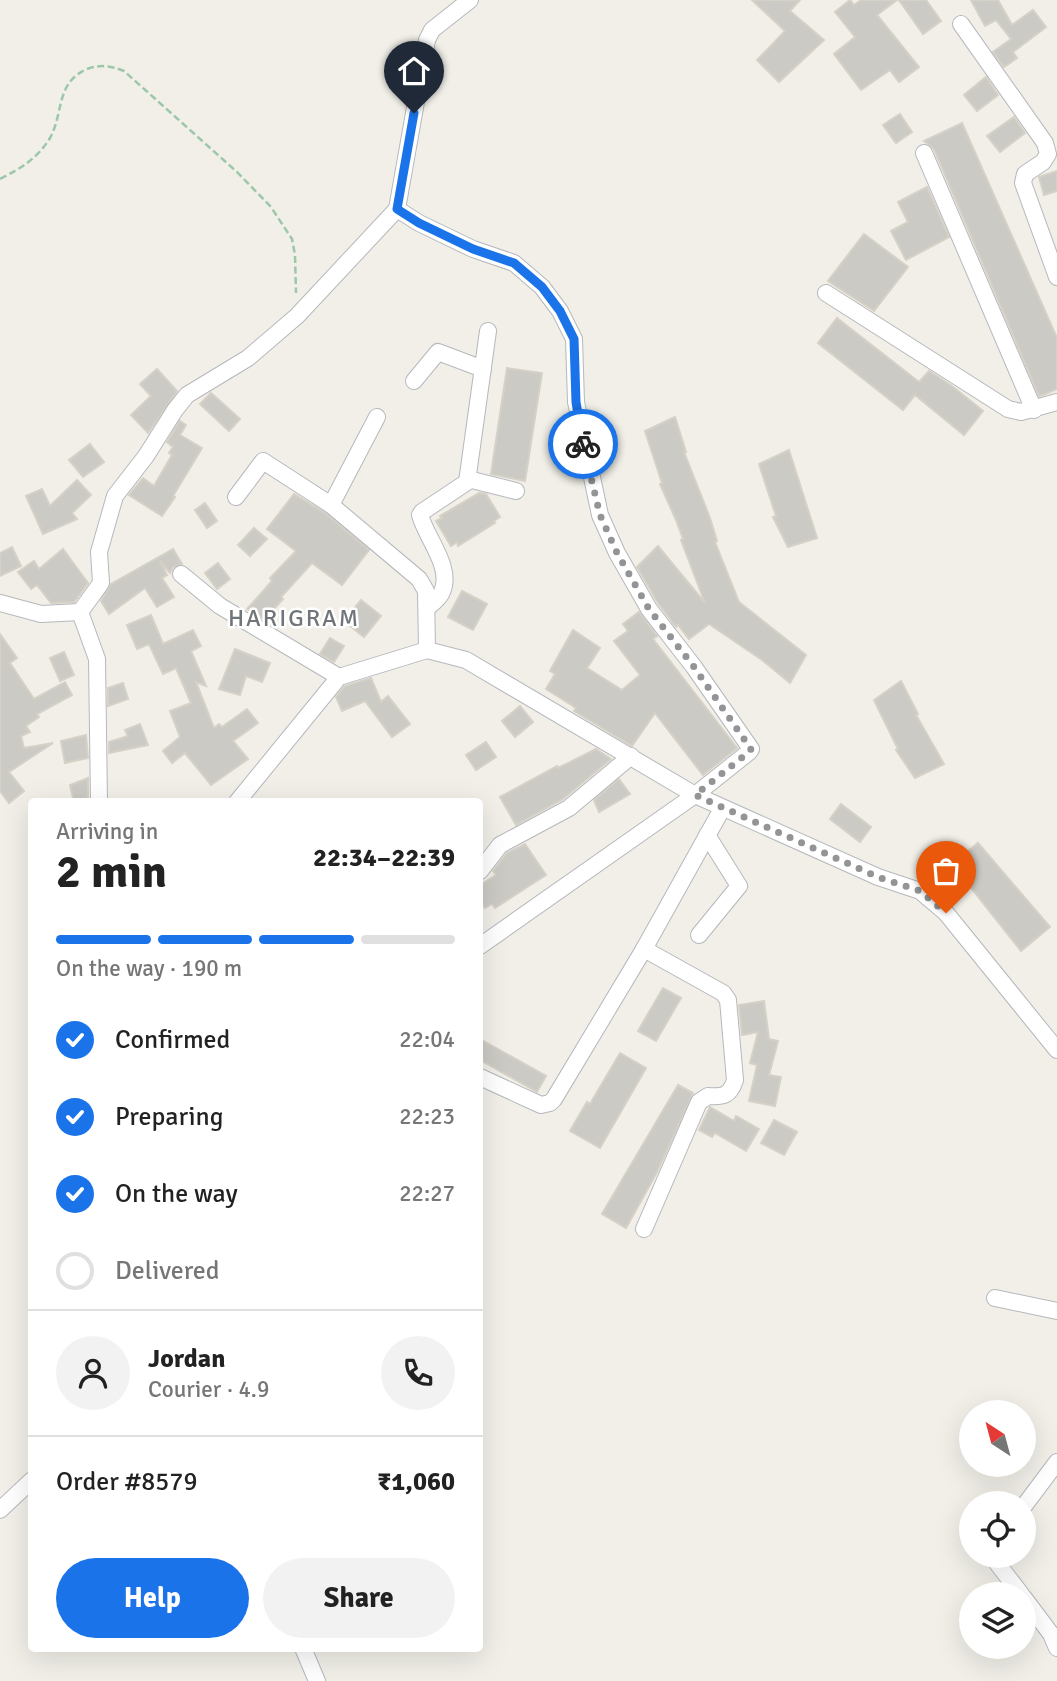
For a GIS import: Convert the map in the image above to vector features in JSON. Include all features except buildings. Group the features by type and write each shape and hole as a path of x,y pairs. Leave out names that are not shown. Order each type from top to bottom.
{"street":[{"path":"80,612 101,583 99,552 115,496 146,456 175,410 187,395 248,358 297,316 397,209 427,40 432,30 470,0"},
{"path":"961,24 1045,143 1052,158 1025,174 1023,183 1057,276"},
{"path":"924,153 1034,410"},
{"path":"397,209 419,223 473,249 514,263 542,287 560,311 574,339 576,402 600,515 617,553 649,609 694,667 751,749 695,795 483,944"},
{"path":"826,293 1008,409 1021,412 1057,402"},
{"path":"427,608 441,594 444,578 420,515 464,486 468,479 488,331"},
{"path":"414,381 438,352 483,369"},
{"path":"331,505 377,417"},
{"path":"236,497 263,461 331,505 413,572 426,592 427,650"},
{"path":"468,479 516,491"},
{"path":"180,575 220,606 340,677"},
{"path":"0,603 41,614 80,612"},
{"path":"80,612 97,659 99,798"},
{"path":"240,798 340,677 427,650 466,660 722,809 878,877 920,891 946,913 1057,1050"},
{"path":"483,867 500,845 569,808 631,756"},
{"path":"483,1077 541,1105 550,1103 644,949 722,809"},
{"path":"699,936 739,886 707,835"},
{"path":"644,949 723,993 728,1000 735,1080 728,1094 722,1097 708,1096 699,1102 644,1230"},
{"path":"995,1298 1057,1311"},
{"path":"1035,1491 1057,1461"},
{"path":"0,1510 28,1484"},
{"path":"1001,1568 1011,1582"},
{"path":"1036,1614 1051,1634 1057,1648"},
{"path":"305,1652 317,1681"}],"path":[{"path":"0,179 32,162 51,136 63,92 77,74 96,66 112,66 124,71 237,172 282,222 292,239 295,255 297,316"}],"way so far":[{"path":"583,444 600,515 617,553 649,609 694,667 751,749 695,795 878,877 920,891 946,913"}],"district":[{"name":"HARIGRAM","path":"294,618"}],"route":[{"path":"414,113 397,209 419,223 473,249 514,263 542,287 560,311 574,339 576,402 583,444"}]}
